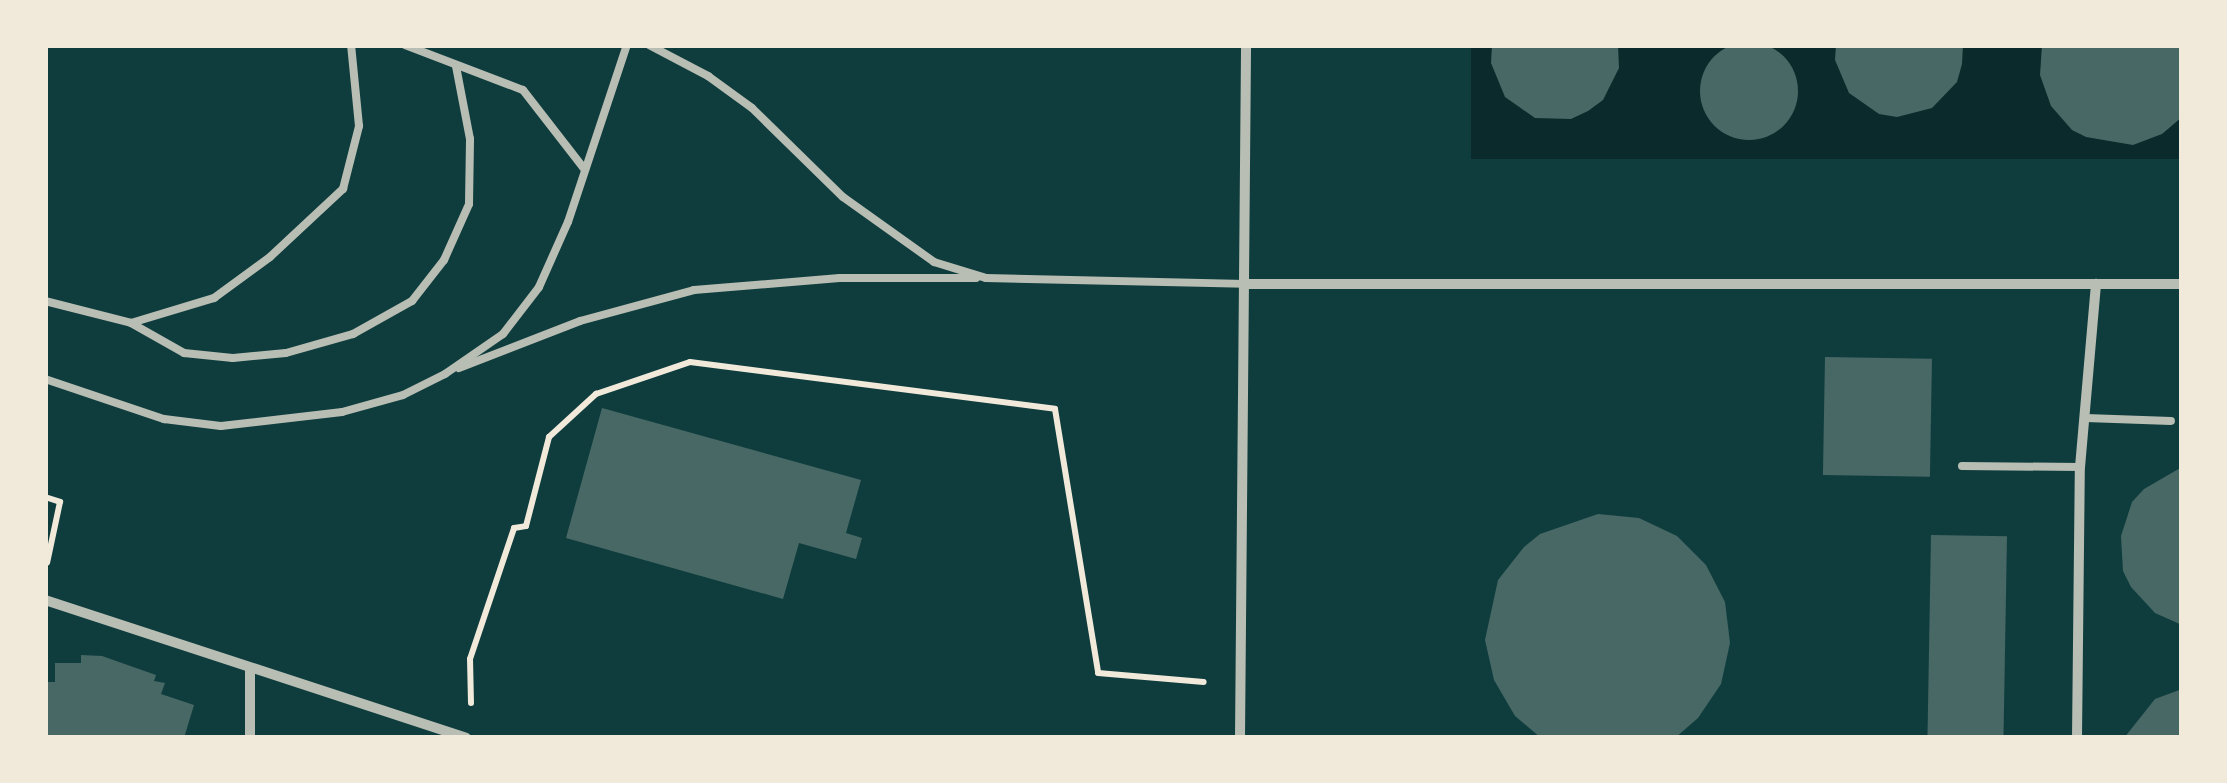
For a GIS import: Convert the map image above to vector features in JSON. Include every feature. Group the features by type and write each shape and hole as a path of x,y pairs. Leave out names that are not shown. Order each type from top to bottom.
{"street":[{"path":"1240,738 1246,45"},
{"path":"1245,284 2182,284"},
{"path":"2078,738 2080,467 2096,284"},
{"path":"45,600 463,737"},
{"path":"250,670 250,738"}],"lane":[{"path":"130,323 214,298 270,257 344,188 358,126 350,45"},
{"path":"405,45 522,90 586,170"},
{"path":"445,374 502,334 539,287 586,170 628,45"},
{"path":"650,45 708,76 752,108 844,197 894,235 934,262 986,278"},
{"path":"45,300 130,323 184,354 232,358 286,353 353,334 412,301 444,260 470,204 470,138 456,66"},
{"path":"45,380 164,419 221,426 342,412 403,395 445,374 580,321 694,290 840,278 1245,284"},
{"path":"2086,418 2171,421"},
{"path":"1962,466 2080,467"}],"path":[{"path":"463,737 473,697 470,659 514,528 526,526 549,437 596,394 690,362 1055,409 1098,674 1240,685"},
{"path":"45,497 60,502 45,572"}],"water":[{"path":"1471,45 2182,45 2182,159 1471,159"}],"building":[{"path":"1749,42 1768,46 1784,56 1794,72 1798,91 1794,110 1784,126 1768,136 1749,140 1730,136 1714,126 1704,110 1700,91 1704,72 1714,56 1730,46"},
{"path":"1492,45 1618,45 1619,68 1603,100 1588,111 1571,119 1535,118 1505,97 1491,63"},
{"path":"1836,45 1963,45 1962,64 1957,82 1932,108 1897,117 1879,114 1849,93 1835,60"},
{"path":"2042,45 2182,45 2182,117 2162,134 2133,145 2086,137 2072,130 2051,106 2040,75"},
{"path":"1825,357 1932,359 1930,477 1823,475"},
{"path":"602,408 861,480 846,533 862,538 856,559 799,543 783,599 566,538"},
{"path":"2182,467 2182,625 2155,613 2131,587 2123,571 2121,536 2132,502 2144,489"},
{"path":"1598,514 1639,518 1677,536 1706,565 1725,602 1730,643 1721,684 1698,718 1675,738 1541,738 1515,716 1494,680 1485,640 1498,580 1524,547 1540,534"},
{"path":"1931,535 2007,536 2003,738 1927,738"},
{"path":"81,655 102,656 156,675 154,681 165,683 161,694 194,705 184,738 45,735 45,682 55,682 55,663 81,663"},
{"path":"2182,689 2182,738 2124,738 2155,699"}]}
